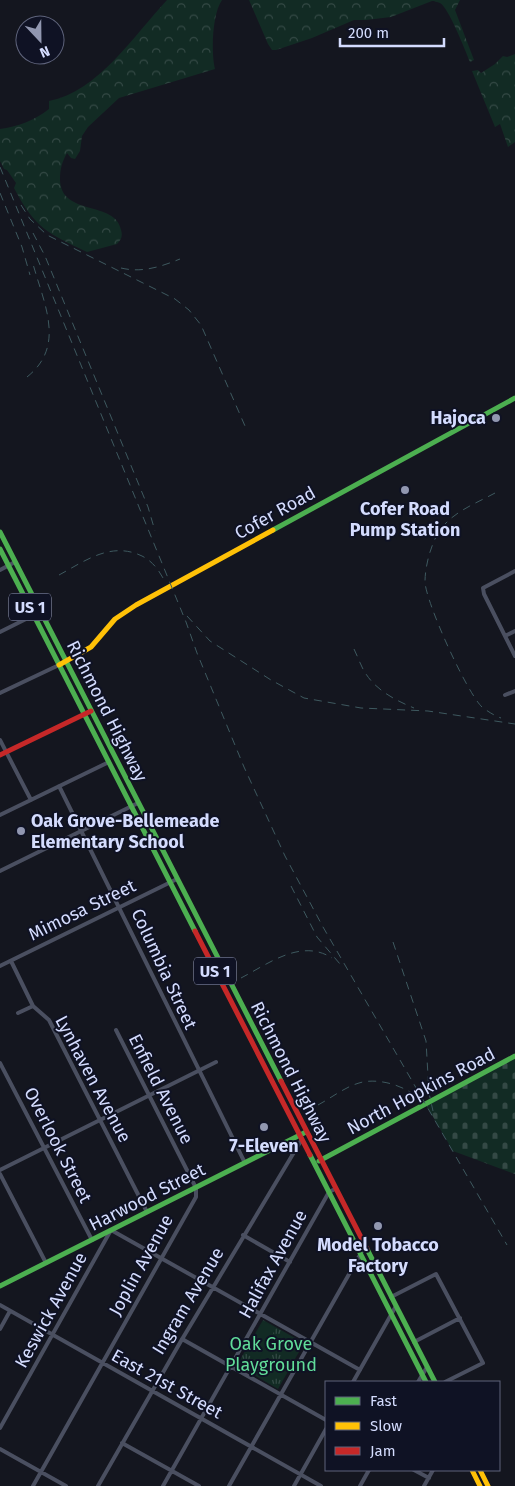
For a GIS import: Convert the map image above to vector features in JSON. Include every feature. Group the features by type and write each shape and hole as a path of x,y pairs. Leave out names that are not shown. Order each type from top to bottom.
{"main road":[{"name":"Cofer Road","path":"59,665 91,647 115,620 136,605 515,398"},
{"name":"Richmond Highway","path":"0,532 434,1381"},
{"name":"Richmond Highway","path":"0,549 425,1381"},
{"path":"0,755 91,711"},
{"name":"North Hopkins Road","path":"314,1164 515,1056"},
{"name":"Harwood Street","path":"0,1285 283,1144 300,1138 306,1132"},
{"path":"472,1471 480,1486"},
{"path":"480,1471 488,1486"}],"street":[{"path":"0,570 15,562"},
{"path":"515,571 483,588 484,594 515,656"},
{"path":"0,632 40,612"},
{"path":"505,636 515,631"},
{"path":"0,694 59,665"},
{"path":"505,695 515,691"},
{"path":"0,740 30,800"},
{"path":"0,815 116,758"},
{"name":"Columbia Street","path":"59,786 245,1163"},
{"path":"0,870 138,802"},
{"name":"Mimosa Street","path":"0,966 177,878"},
{"name":"Lynhaven Avenue","path":"10,961 33,1006 49,1020 147,1212"},
{"path":"18,1014 33,1006"},
{"name":"Enfield Avenue","path":"116,1030 196,1188"},
{"name":"Overlook Street","path":"0,1062 92,1240"},
{"path":"0,1170 216,1062"},
{"name":"Ingram Avenue","path":"98,1486 300,1138"},
{"path":"283,1144 290,1147 292,1154"},
{"path":"0,1174 46,1263"},
{"name":"Joplin Avenue","path":"33,1486 196,1197 196,1188"},
{"path":"329,1192 335,1189"},
{"name":"Halifax Avenue","path":"163,1486 329,1192"},
{"path":"112,1230 360,1370"},
{"name":"Keswick Avenue","path":"0,1428 112,1230"},
{"path":"243,1235 290,1262"},
{"path":"229,1486 365,1246"},
{"path":"391,1297 436,1274 483,1362 447,1381"},
{"name":"East 21st Street","path":"0,1305 321,1486"},
{"path":"354,1381 396,1306"},
{"path":"0,1329 10,1311"},
{"path":"414,1342 460,1318"},
{"path":"182,1339 325,1419"},
{"path":"419,1381 427,1367"},
{"path":"294,1486 325,1431"},
{"path":"122,1443 199,1486"},
{"path":"0,1449 66,1486"},
{"path":"360,1486 368,1471"},
{"path":"416,1471 429,1478"},
{"path":"424,1486 433,1471"},
{"path":"480,1486 484,1478"}],"green space":[{"path":"167,0 222,0 214,24 213,53 215,69 119,98 88,127 82,136 80,151 75,159 71,158 67,153 60,172 62,191 69,199 78,204 109,215 117,221 122,232 120,241 117,244 87,252 43,228 29,212 14,188 16,183 0,161 0,129 13,127 32,120 49,109 49,101 67,95 84,86 129,45"},
{"path":"249,0 460,0 455,10 474,60 470,62 448,13 444,6 437,2 432,1 391,17 354,20 312,38 272,50"},
{"path":"515,54 515,142 508,147 500,124 495,127 472,71 478,70 481,73 503,56 507,57"},
{"path":"515,1058 515,1174 453,1151 425,1103"},
{"name":"Oak Grove Playground","path":"263,1320 304,1343 278,1389 237,1365"},
{"path":"263,1321 276,1328 258,1361 245,1353"}],"railway":[{"path":"0,167 244,767 285,856 323,927 507,1245"},
{"path":"0,193 22,247 30,275"},
{"path":"21,205 30,219 47,235 175,299 189,310 201,325 245,426"},
{"path":"33,233 45,256 148,507 155,531"},
{"path":"121,268 136,270 151,268 180,259"},
{"path":"27,377 39,365 46,352 49,338 46,309 33,264"},
{"path":"495,493 455,515 442,527 430,552 425,582 432,608 467,685 482,707 501,718"},
{"path":"59,575 99,555 120,551 131,552 146,558 163,578"},
{"path":"187,616 210,641 271,680 304,698 361,708 428,711 515,724"},
{"path":"354,649 364,671 376,686 394,699 414,708"},
{"path":"291,886 317,937 340,964"},
{"path":"393,942 426,1041 429,1093 433,1111"},
{"path":"241,978 273,960 297,952 320,953 332,958"},
{"path":"318,1105 349,1087 367,1081 392,1084 408,1091 420,1100"}],"traffic: fast":[{"path":"273,530 515,398"},
{"path":"0,532 281,1081"},
{"path":"0,549 195,931"},
{"path":"319,1161 515,1056"},
{"path":"0,1286 306,1132"},
{"path":"310,1155 425,1381"},
{"path":"367,1249 434,1381"}],"traffic: slow":[{"path":"59,665 91,647 115,619 136,605 273,530"},
{"path":"472,1471 480,1486"},
{"path":"480,1471 488,1486"}],"traffic: jam":[{"path":"0,755 91,711"},
{"path":"195,931 310,1155"},
{"path":"281,1081 367,1249"}],"place":[{"name":"Hajoca","path":"496,418"},
{"name":"Cofer Road Pump Station","path":"405,490"},
{"name":"Oak Grove-Bellemeade Elementary School","path":"21,831"},
{"name":"7-Eleven","path":"264,1127"},
{"name":"Model Tobacco Factory","path":"378,1226"}]}
